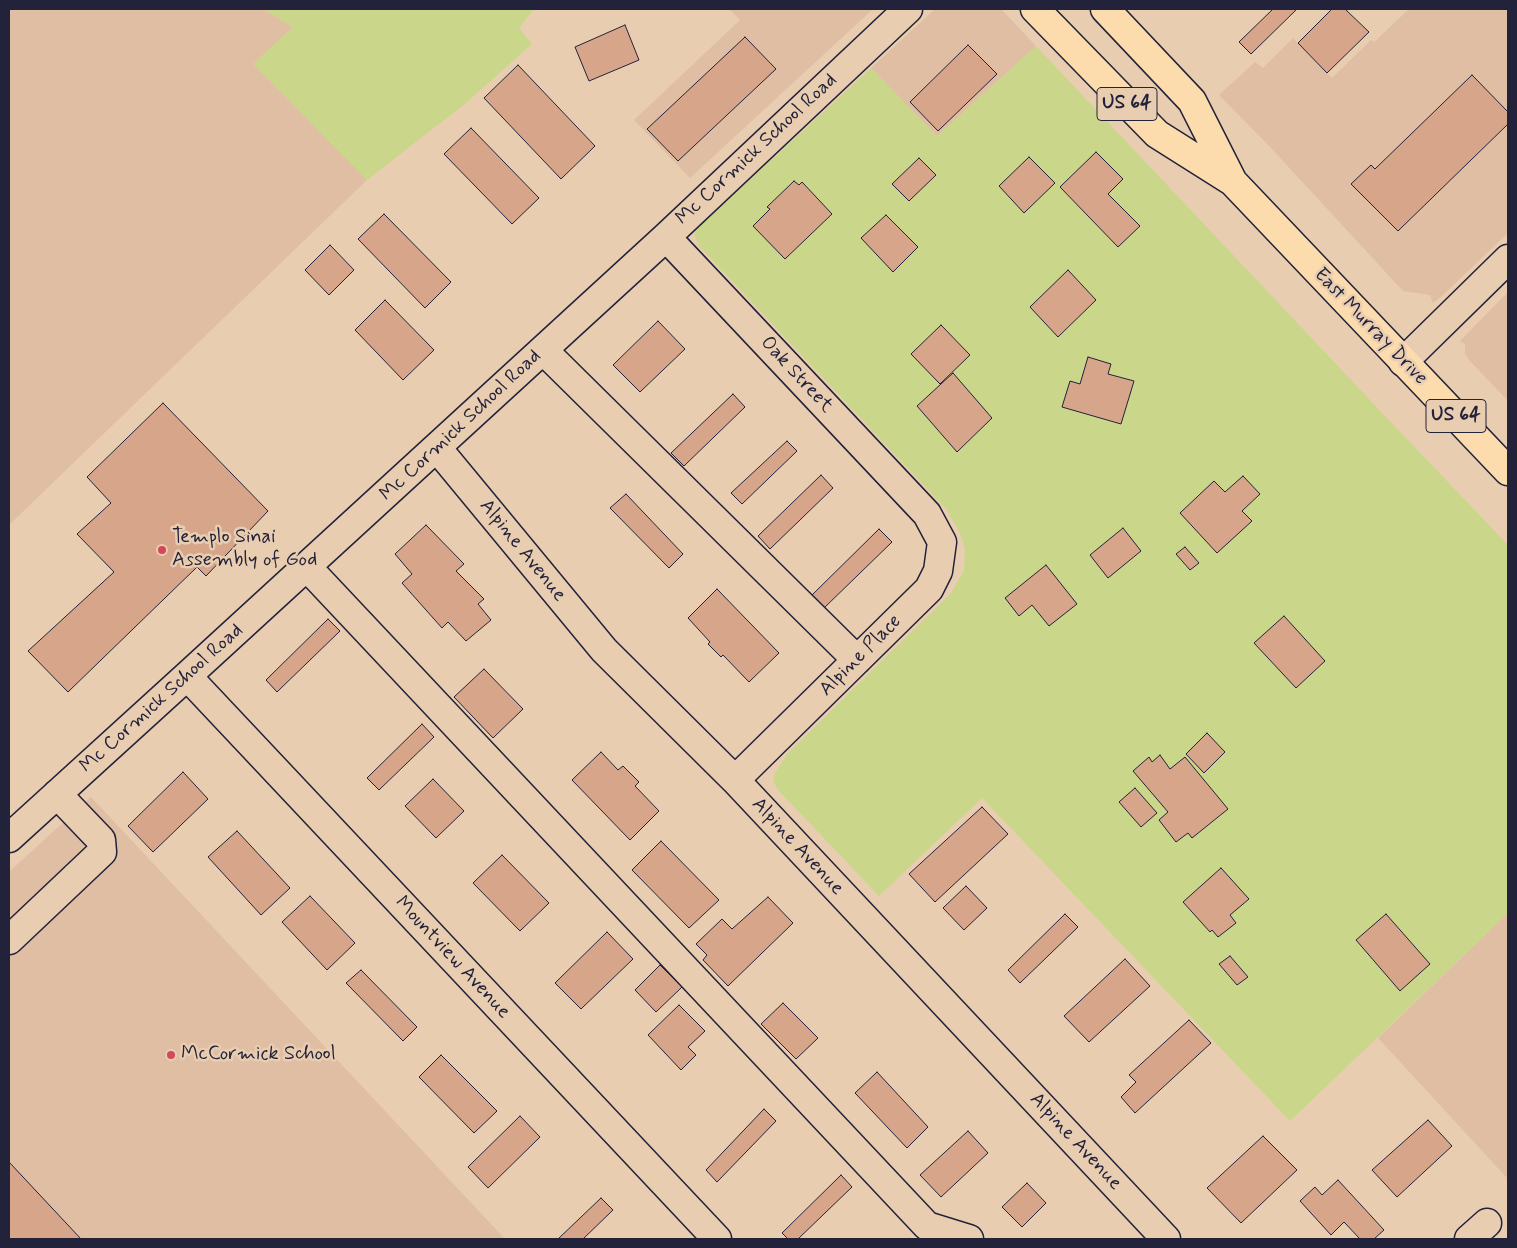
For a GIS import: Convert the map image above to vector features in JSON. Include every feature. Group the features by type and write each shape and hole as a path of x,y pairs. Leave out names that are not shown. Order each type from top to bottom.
{"highway":[{"name":"East Murray Drive","path":"1035,9 1157,134 1233,182 1508,471"},
{"name":"East Murray Drive","path":"1105,9 1192,101 1233,182"}],"street":[{"name":"Mc Cormick School Road","path":"9,838 666,237 908,9"},
{"name":"Oak Street","path":"666,237 927,514"},
{"path":"1403,362 1508,259"},
{"path":"543,350 857,660"},
{"name":"Alpine Avenue","path":"437,448 604,650 734,780 1154,1237"},
{"name":"Alpine Place","path":"734,780 929,589 938,571 942,542 927,514"},
{"path":"307,567 927,1226 969,1239"},
{"name":"Mountview Avenue","path":"187,676 717,1239"},
{"path":"9,940 102,852 101,840 57,794"}],"shaded area":[{"path":"9,9 263,9 293,27 254,64 367,180 9,525"},
{"path":"729,9 873,9 690,178 634,120 740,20"},
{"path":"935,9 1001,9 1036,46 937,137 871,68"},
{"path":"1409,9 1508,9 1508,233 1433,303 1430,295 1403,291 1271,148 1219,95 1255,62 1263,68 1293,38 1332,78 1371,40 1374,42"},
{"path":"1508,292 1508,401 1469,360 1465,354 1465,344 1460,341"},
{"name":"McCormick School","path":"91,797 505,1239 9,1239 9,872"},
{"path":"1508,913 1508,1179 1378,1038"}],"green space":[{"path":"263,9 534,9 519,28 532,44 466,103 367,180 253,64 293,27"},
{"path":"1036,46 1508,545 1508,913 1290,1121 982,798 879,896 778,790 773,781 775,773 788,753 951,593 964,570 965,549 960,533 946,509 699,246 694,234 702,224 871,68 937,136"}],"building":[{"path":"1273,9 1297,9 1251,54 1239,42"},
{"path":"1332,9 1345,9 1369,32 1327,73 1298,43"},
{"path":"625,25 639,60 589,81 575,47"},
{"path":"745,37 776,69 678,161 647,129"},
{"path":"968,45 997,74 938,131 910,102"},
{"path":"518,65 595,146 561,179 484,98"},
{"path":"1472,75 1508,112 1508,124 1398,231 1351,184 1371,165 1375,169"},
{"path":"471,128 539,198 512,224 444,154"},
{"path":"1096,152 1123,179 1108,194 1140,226 1118,247 1060,187"},
{"path":"1029,157 1055,183 1024,213 999,186"},
{"path":"919,158 936,175 909,201 892,184"},
{"path":"794,181 799,185 802,182 832,214 785,259 753,226 770,209 767,207"},
{"path":"384,214 451,282 425,308 358,239"},
{"path":"886,215 918,247 893,272 861,238"},
{"path":"330,245 354,270 329,295 305,270"},
{"path":"1068,270 1096,300 1058,337 1030,307"},
{"path":"385,300 434,350 403,380 355,330"},
{"path":"658,321 685,349 640,392 613,365"},
{"path":"941,325 970,355 940,384 911,354"},
{"path":"1088,357 1111,364 1108,374 1134,381 1121,424 1062,407 1070,381 1080,384"},
{"path":"953,373 992,418 957,452 917,406"},
{"path":"733,394 745,407 684,466 671,453"},
{"name":"Templo Sinai Assembly of God","path":"163,403 268,511 206,576 197,567 68,692 28,651 114,572 77,534 111,503 87,477"},
{"path":"787,441 797,451 742,504 731,493"},
{"path":"821,475 833,488 770,549 758,536"},
{"path":"1243,476 1260,494 1242,511 1252,521 1217,553 1180,513 1214,481 1225,492"},
{"path":"626,494 683,554 669,568 610,508"},
{"path":"426,525 464,564 456,571 484,599 478,604 491,620 466,641 448,622 442,628 402,583 412,574 395,554"},
{"path":"1123,528 1141,551 1108,578 1090,555"},
{"path":"879,529 892,542 823,609 811,596"},
{"path":"1185,547 1199,563 1190,570 1176,554"},
{"path":"1046,565 1077,604 1049,626 1032,605 1019,616 1005,598"},
{"path":"717,589 779,653 749,682 723,655 721,657 708,644 710,642 688,618"},
{"path":"1284,616 1325,661 1296,688 1254,643"},
{"path":"328,619 340,631 277,692 266,680"},
{"path":"484,669 523,709 493,738 454,697"},
{"path":"422,724 434,737 379,790 367,778"},
{"path":"1207,733 1225,752 1204,773 1186,754"},
{"path":"601,752 618,770 623,766 639,782 635,786 659,811 630,840 572,780"},
{"path":"1160,755 1170,769 1185,757 1228,809 1192,838 1188,833 1176,842 1159,820 1168,812 1133,771 1149,757 1152,762"},
{"path":"183,772 208,799 153,852 128,826"},
{"path":"433,779 464,811 436,838 405,806"},
{"path":"1135,788 1157,813 1141,827 1119,802"},
{"path":"982,807 1008,834 935,902 909,874"},
{"path":"237,831 290,888 261,915 208,857"},
{"path":"661,841 719,900 689,928 632,870"},
{"path":"502,855 549,903 520,931 473,883"},
{"path":"1221,868 1249,899 1230,915 1236,923 1218,937 1212,930 1210,932 1183,902"},
{"path":"966,886 987,908 964,930 943,908"},
{"path":"310,896 355,943 327,970 282,922"},
{"path":"768,897 793,923 728,986 703,960 707,955 696,944 722,919 732,929"},
{"path":"1065,914 1078,927 1020,983 1008,970"},
{"path":"1386,914 1430,964 1400,991 1356,940"},
{"path":"607,932 633,959 581,1009 555,983"},
{"path":"1230,956 1248,977 1237,985 1219,964"},
{"path":"1125,959 1150,986 1089,1042 1064,1016"},
{"path":"660,965 682,987 656,1012 635,990"},
{"path":"361,970 417,1027 403,1041 346,983"},
{"path":"783,1003 818,1038 796,1059 761,1024"},
{"path":"679,1005 705,1031 688,1047 696,1055 681,1070 648,1035"},
{"path":"1189,1020 1211,1043 1135,1113 1121,1097 1136,1082 1129,1075"},
{"path":"441,1055 497,1111 474,1133 419,1077"},
{"path":"877,1072 928,1127 907,1148 855,1093"},
{"path":"764,1109 776,1121 717,1182 706,1170"},
{"path":"520,1116 540,1137 488,1188 468,1167"},
{"path":"1428,1120 1452,1146 1397,1197 1372,1170"},
{"path":"968,1131 988,1153 941,1197 920,1175"},
{"path":"1263,1136 1297,1170 1241,1223 1207,1188"},
{"path":"9,1162 81,1239 9,1239"},
{"path":"841,1175 852,1187 798,1239 788,1239 782,1233"},
{"path":"1338,1180 1384,1230 1374,1239 1360,1239 1344,1222 1331,1235 1300,1201 1315,1187 1322,1195"},
{"path":"1027,1183 1046,1203 1022,1227 1002,1207"},
{"path":"601,1198 613,1210 583,1239 558,1239"}],"place":[{"name":"Templo Sinai Assembly of God","path":"162,550"},
{"name":"McCormick School","path":"171,1055"}]}
